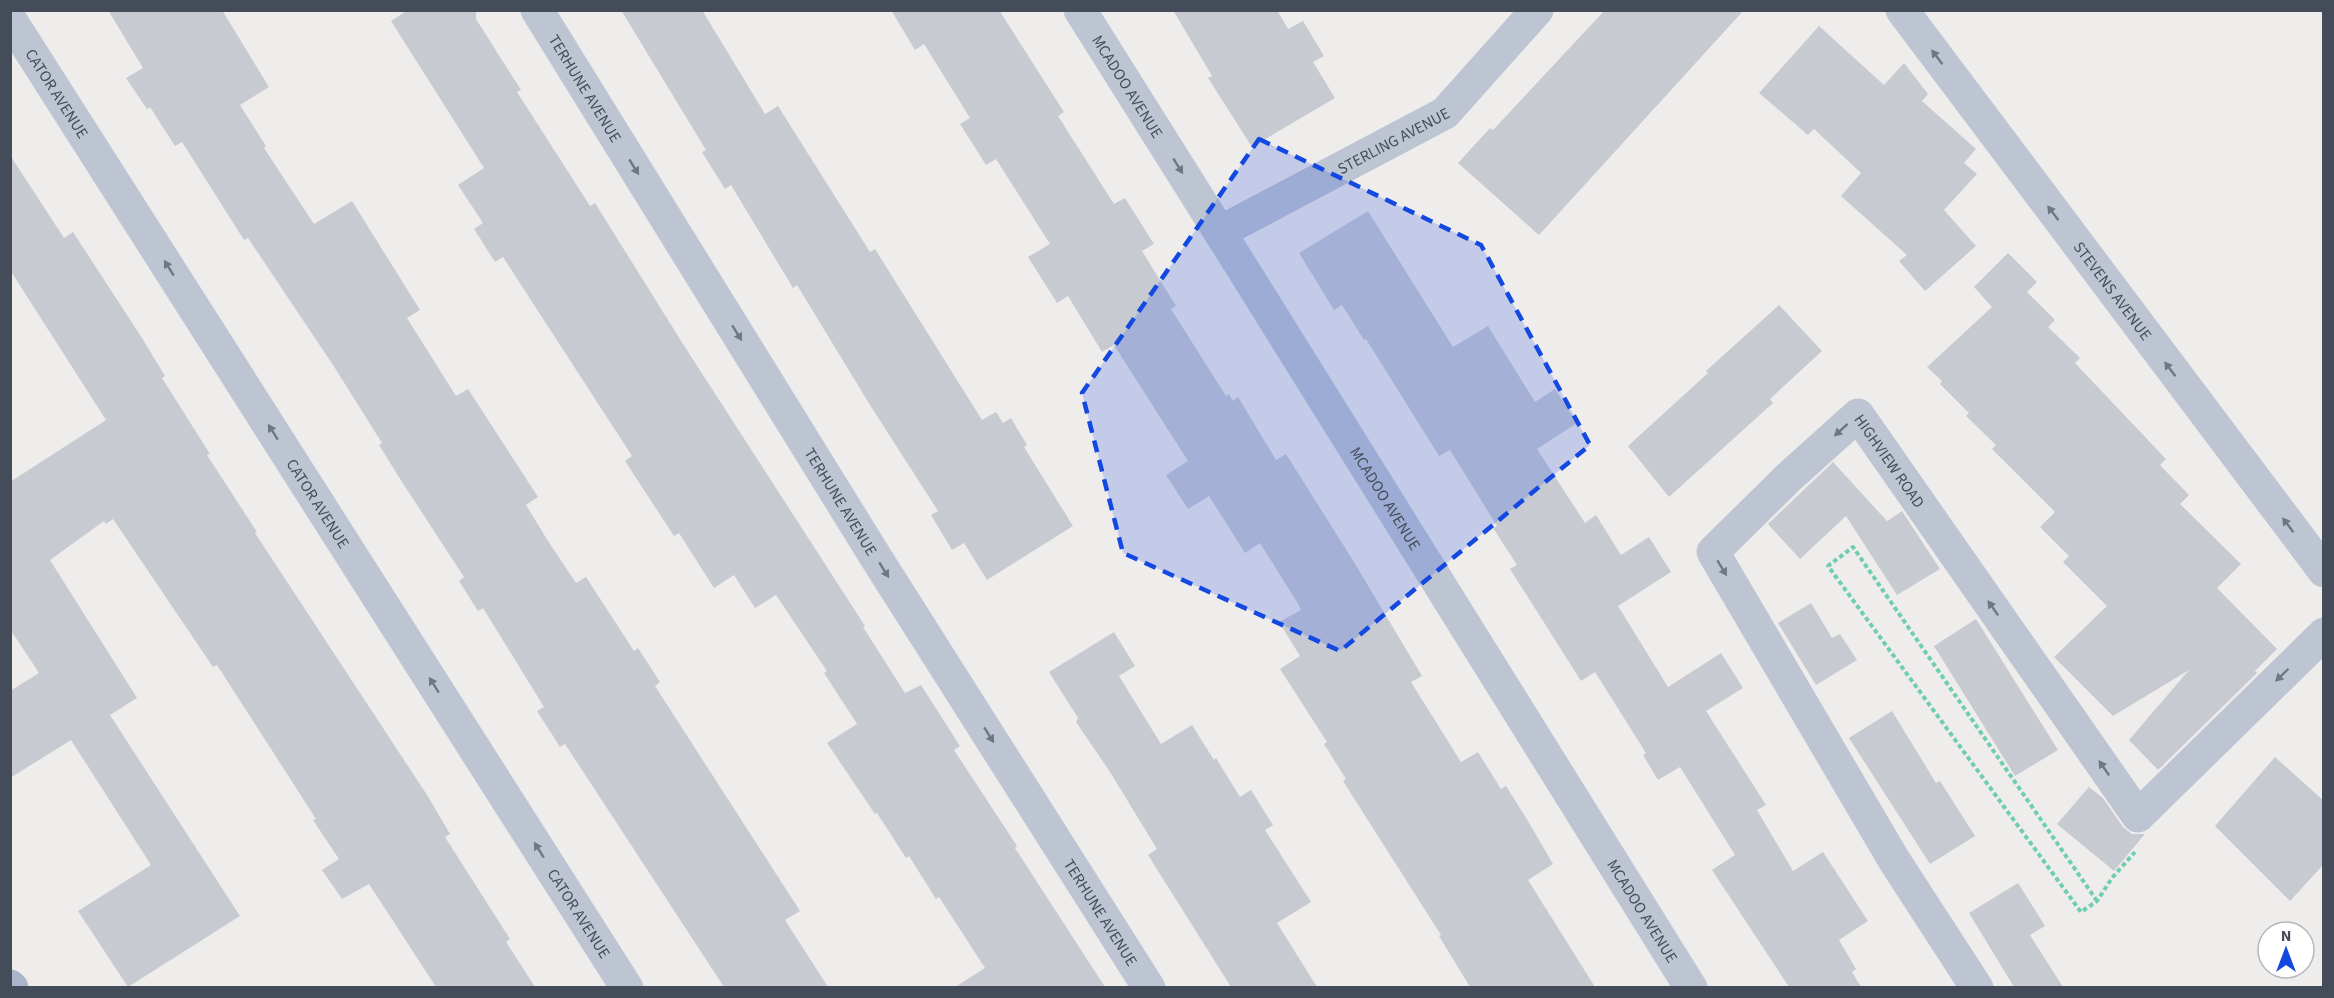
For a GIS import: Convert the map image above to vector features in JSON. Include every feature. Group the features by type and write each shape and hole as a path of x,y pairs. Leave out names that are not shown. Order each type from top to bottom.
{"street":[{"name":"TERHUNE AVENUE","path":"537,10 882,566 1149,987"},
{"name":"MCADOO AVENUE","path":"1080,10 1691,987"},
{"name":"STERLING AVENUE","path":"1220,232 1445,113 1537,10"},
{"name":"STEVENS AVENUE","path":"1902,10 2324,571"},
{"name":"CATOR AVENUE","path":"10,19 627,987"},
{"name":"HIGHVIEW ROAD","path":"1977,987 1894,860 1713,552 1788,478 1858,415 2138,816"},
{"path":"2138,816 2324,634"}],"path":[{"path":"2097,901 1853,547 1828,566 2081,912 2097,901 2112,878 2150,835 2138,816"}],"highlighted area":[{"path":"1259,139 1481,245 1590,445 1340,651 1123,553 1082,393"}],"building":[{"path":"108,10 222,10 269,87 240,105 266,146 264,148 314,224 352,201 420,310 407,318 456,396 468,389 538,497 526,505 548,541 576,583 586,577 634,651 638,648 660,682 655,686 800,911 785,920 828,987 724,987 565,744 560,747 537,711 544,707 483,608 478,611 459,581 464,577 379,445 382,443 333,365 248,238 244,240 182,142 175,146 150,107 147,109 126,78 143,68"},
{"path":"408,10 476,10 476,19 521,90 517,92 590,206 595,203 865,626 863,627 905,693 921,685 960,746 954,750 1105,987 955,987 985,968 939,897 936,899 909,856 906,858 827,743 857,724 824,673 827,671 776,595 755,608 734,575 714,588 679,533 674,536 625,461 632,456 503,257 495,262 474,229 483,223 458,185 484,168 391,21"},
{"path":"621,10 702,10 765,114 778,106 870,252 875,249 982,420 996,412 1003,423 1011,418 1027,445 1024,447 1073,526 987,580 964,543 952,550 931,515 938,511 797,285 793,288 731,185 725,189 702,152 706,150"},
{"path":"891,10 999,10 1064,112 1058,116 1114,204 1125,198 1154,244 1142,251 1176,306 1171,309 1226,396 1229,394 1233,401 1238,397 1276,460 1286,454 1354,562 1422,676 1411,682 1461,762 1478,752 1501,789 1506,786 1528,821 1553,864 1528,880 1595,987 1470,987 1439,936 1441,935 1343,781 1346,779 1324,744 1327,742 1280,669 1300,656 1279,622 1301,610 1297,602 1260,543 1245,553 1209,496 1188,509 1166,475 1188,461 1114,345 1102,352 1068,296 1057,303 1028,257 1050,244 996,159 986,165 960,124 970,118 924,44 915,50"},
{"path":"1173,10 1277,10 1288,29 1303,21 1324,56 1313,62 1335,98 1252,147 1208,78 1212,76"},
{"path":"1605,10 1744,10 1539,235 1458,163 1490,128 1493,130"},
{"path":"1819,26 1884,85 1904,63 1928,94 1922,101 1976,149 1964,163 1977,174 1944,210 1976,246 1925,291 1899,261 1907,255 1841,196 1861,173 1814,129 1808,135 1759,93"},
{"path":"10,155 64,238 73,232 142,338 165,376 162,378 210,454 207,455 257,532 255,533 427,795 450,834 445,837 510,939 506,942 535,987 436,987 369,884 342,899 322,870 339,859 313,820 316,819 217,665 213,667 113,519 106,524 104,521 50,560 137,698 110,715 240,916 128,987 78,911 151,865 71,740 10,778 10,691 39,673 10,629 10,482 106,420 10,270"},
{"path":"1368,211 1453,347 1488,326 1535,402 1555,389 1577,423 1537,449 1585,523 1596,515 1621,555 1649,537 1671,572 1618,606 1668,687 1721,653 1743,688 1706,711 1766,805 1757,810 1793,871 1823,852 1868,921 1839,940 1856,969 1852,972 1861,987 1789,987 1712,870 1735,855 1680,767 1658,780 1643,755 1646,753 1595,672 1581,681 1510,569 1517,565 1493,528 1497,526 1450,450 1439,456 1366,339 1364,340 1342,305 1334,310 1299,253"},
{"path":"2008,253 2037,282 2027,292 2055,320 2048,327 2080,358 2075,363 2166,459 2160,465 2189,495 2180,504 2241,564 2217,588 2277,649 2255,671 2257,673 2158,770 2129,740 2189,670 2113,716 2054,657 2107,606 2063,562 2069,556 2040,527 2055,512 1992,449 1996,445 1966,416 1969,413 1940,384 1942,381 1927,367 1992,307 1974,287"},
{"path":"1779,305 1822,351 1770,399 1773,403 1669,497 1628,446"},
{"path":"1833,462 1887,521 1902,511 1940,569 1897,595 1846,516 1800,559 1768,524"},
{"path":"1811,603 1832,638 1840,634 1857,660 1816,685 1778,623"},
{"path":"1976,619 2058,750 2015,776 1934,646"},
{"path":"1114,632 1135,666 1119,676 1161,744 1192,725 1240,797 1251,790 1273,825 1265,830 1311,902 1277,923 1317,987 1231,987 1148,855 1157,849 1076,722 1078,718 1049,672"},
{"path":"1892,711 1936,783 1940,781 1975,836 1930,864 1849,738"},
{"path":"2275,757 2324,801 2324,864 2290,901 2215,826"},
{"path":"2089,787 2103,798 2123,827 2132,834 2145,834 2114,871 2057,824"},
{"path":"2018,883 2045,926 2030,935 2063,987 2014,987 1969,913"}]}
